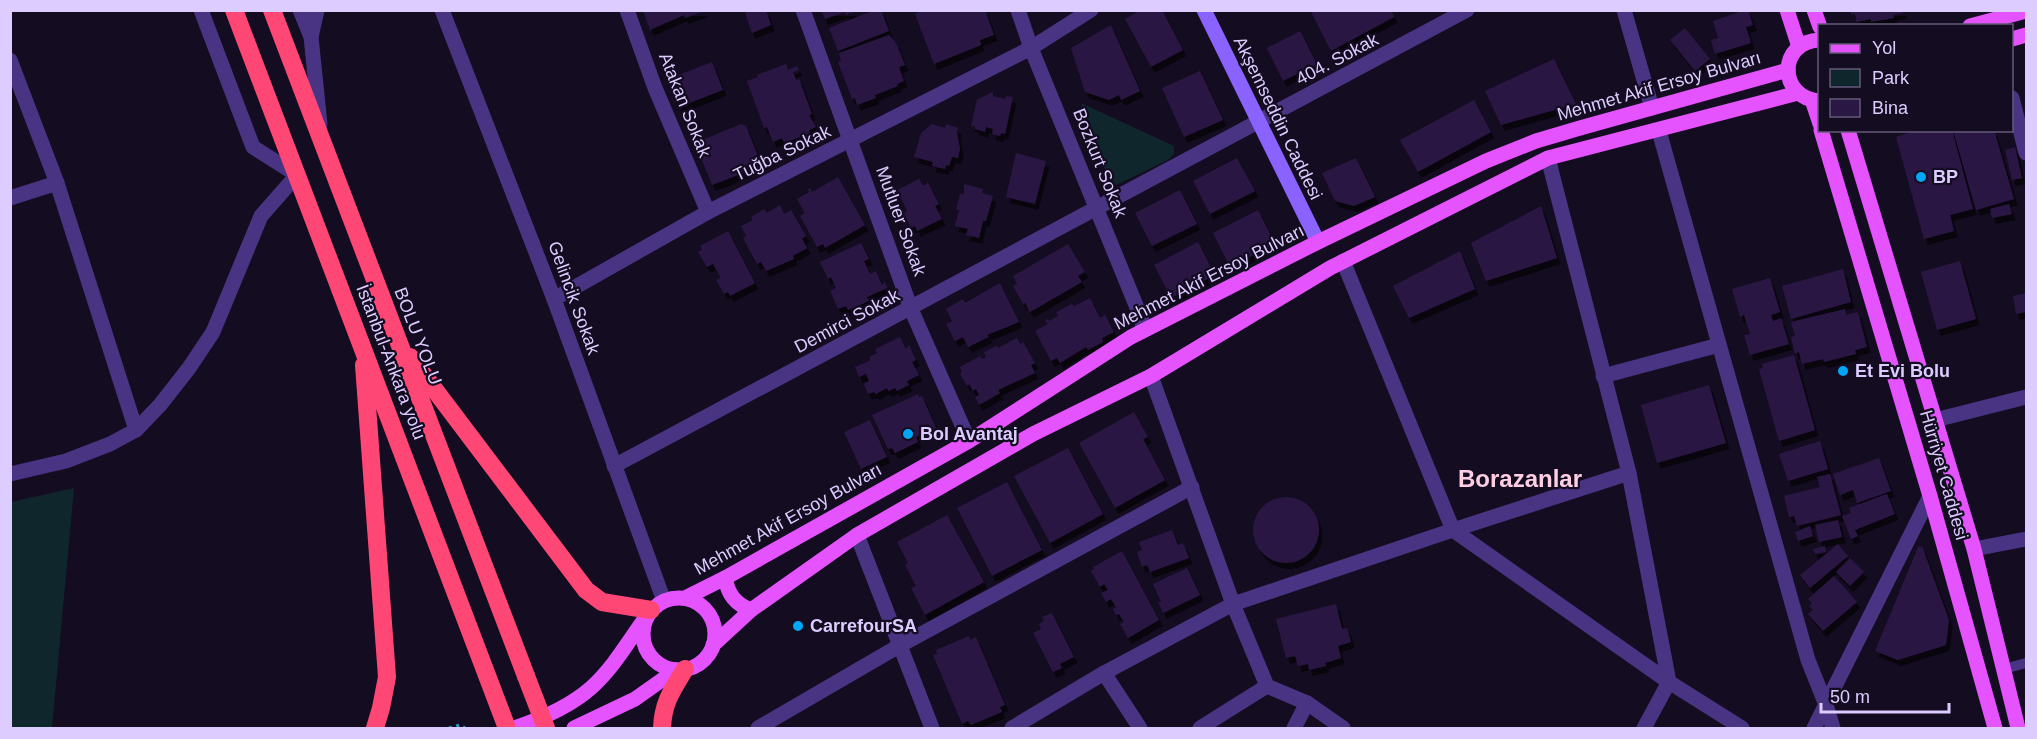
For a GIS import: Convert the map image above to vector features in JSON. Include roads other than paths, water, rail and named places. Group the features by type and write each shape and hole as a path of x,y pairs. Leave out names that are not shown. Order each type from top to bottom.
{"highway":[{"name":"İstanbul-Ankara yolu","path":"234,10 507,729"},
{"name":"BOLU YOLU","path":"272,10 546,729"},
{"path":"397,341 586,590 602,602 654,609"},
{"path":"362,345 387,677 375,729"},
{"path":"662,729 662,711 680,669"}],"main road":[{"name":"Akşemseddin Caddesi","path":"1204,10 1318,242"},
{"path":"1787,10 1799,47"},
{"path":"1974,24 1988,16 2026,11"},
{"path":"1816,101 1798,93 1789,79 1788,70 1793,54 1799,47 1806,42 1818,40"},
{"name":"Mehmet Akif Ersoy Bulvarı","path":"685,598 725,578 969,441 1143,331 1318,242 1486,161 1536,141 1788,70"},
{"path":"713,645 751,610 857,536 1033,434 1151,376 1343,261 1548,158 1659,131 1798,93"},
{"name":"Hürriyet Caddesi","path":"1822,132 1930,496 1995,729"},
{"name":"Hürriyet Caddesi","path":"1849,132 1974,549 2018,729"},
{"path":"725,578 730,595 735,601 751,610"},
{"path":"514,729 574,700 592,687 654,609 674,598 685,598 699,604 710,615 715,629 713,645 708,656 699,664 680,669 635,699 574,729"},
{"path":"654,609 642,633 646,650 658,664 680,669"}],"street":[{"path":"10,474 87,454 136,430 160,405 213,332 261,216 297,175 253,147 201,10"},
{"path":"300,10 311,37 322,142"},
{"path":"311,37 317,10"},
{"name":"Gelincik Sokak","path":"442,10 554,299 614,466 654,609"},
{"name":"Atakan Sokak","path":"627,10 655,88 708,213"},
{"name":"Mutluer Sokak","path":"803,10 911,309 969,441"},
{"name":"Bozkurt Sokak","path":"1018,10 1031,48 1142,320 1143,331"},
{"name":"Tuğba Sokak","path":"554,299 801,164 852,141 1031,48 1091,10"},
{"name":"404. Sokak","path":"1097,207 1467,10"},
{"path":"1624,10 1652,108"},
{"path":"10,60 16,89 57,183 136,430"},
{"path":"2013,102 2026,149"},
{"path":"1659,131 1808,660 1833,729"},
{"path":"1548,158 1629,473 1669,682 1644,729"},
{"path":"10,198 57,183"},
{"name":"Demirci Sokak","path":"614,466 911,309 1097,207"},
{"path":"1343,261 1453,530 1669,682 1742,729"},
{"path":"1603,376 1719,345"},
{"path":"1151,376 1233,604 1267,686 1307,703 1343,729"},
{"path":"1935,420 2026,397"},
{"path":"1012,729 1104,674 1233,604 1629,473"},
{"path":"758,729 899,646 1192,487"},
{"path":"1814,729 1930,496"},
{"path":"857,536 932,729"},
{"path":"1974,549 2026,539"},
{"path":"1104,674 1140,729"},
{"path":"1200,729 1267,686"},
{"path":"1294,729 1307,703"}],"lane":[{"path":"2004,669 2026,663"}],"place":[{"name":"BP","path":"1921,177"},
{"name":"Et Evi Bolu","path":"1843,371"},
{"name":"Bol Avantaj","path":"908,434"},
{"name":"CarrefourSA","path":"798,626"}],"district":[{"name":"Borazanlar","path":"1520,478"}]}
